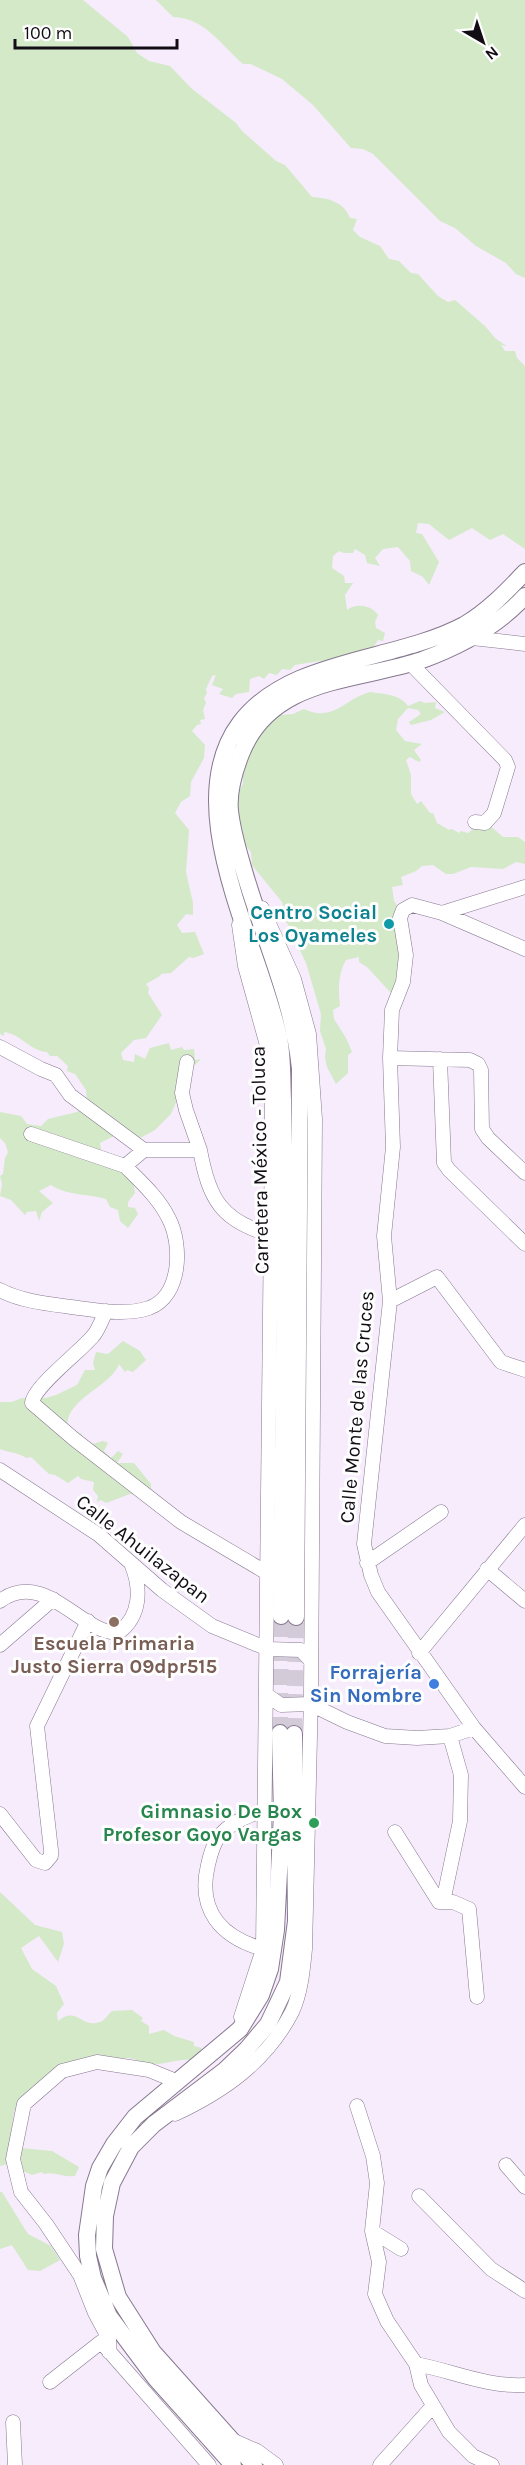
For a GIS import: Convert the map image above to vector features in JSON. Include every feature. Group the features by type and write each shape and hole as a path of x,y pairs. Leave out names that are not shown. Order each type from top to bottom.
{"main road":[{"name":"Carretera México - Toluca","path":"525,572 508,590 467,623 415,645 287,683 270,693 249,711 228,742 218,776 215,801 217,820 234,894 277,1026 282,1064 289,1616 300,1069 293,1022 252,900 234,832 232,777 253,730 278,705 293,695 410,663 472,638 497,621 525,596"},
{"path":"233,2465 156,2379 109,2316 93,2278 88,2256 90,2206 100,2168 114,2144 135,2117 233,2036 248,2019 261,1995 273,1951 287,1733 296,1921 288,1982 278,2008 252,2045 224,2071 154,2124 131,2147 112,2183 105,2216 104,2249 118,2297 153,2352 254,2465"}],"street":[{"path":"472,638 525,644"},
{"path":"410,663 505,760 508,767 492,817 485,823 475,822"},
{"path":"154,2124 206,2099 245,2073 266,2051 292,2011 302,1976 305,1948 311,1661 315,1119 313,1076 309,1034 294,979 243,869"},
{"path":"442,913 525,887"},
{"path":"233,2036 249,1998 263,1949 271,1234 271,1068 268,1049 244,966 234,894"},
{"name":"Calle Monte de las Cruces","path":"442,913 412,905 403,910 400,918 406,955 403,982 392,1010 390,1058 393,1147 384,1236 390,1301 365,1527 367,1563 378,1592 419,1653 474,1728 525,1787"},
{"path":"442,913 525,949"},
{"path":"0,1047 40,1070 56,1075 70,1095 144,1150 200,1150"},
{"path":"390,1058 470,1060 478,1064 481,1070 482,1129 488,1138 525,1173"},
{"path":"440,1059 444,1163 525,1244"},
{"path":"187,1062 182,1093 200,1150 206,1179 218,1206 245,1226 271,1234"},
{"path":"0,1290 44,1303 129,1312 157,1304 169,1290 176,1274 176,1246 170,1220 156,1199 125,1166 31,1134"},
{"path":"125,1166 144,1150"},
{"path":"390,1301 437,1277 501,1362 525,1370"},
{"path":"106,1311 95,1334 70,1361 36,1391 32,1403 74,1440 181,1522 267,1574"},
{"name":"Calle Ahuilazapan","path":"0,1470 86,1526 206,1622 268,1649"},
{"path":"367,1563 441,1512"},
{"path":"419,1653 525,1525"},
{"path":"0,1601 20,1591 53,1599 88,1621 114,1633 124,1628 134,1611 139,1594 138,1582 131,1564"},
{"path":"487,1569 525,1601"},
{"path":"0,1645 53,1599"},
{"path":"0,1814 36,1860 45,1863 49,1860 51,1850 37,1726 88,1621"},
{"path":"268,1649 301,1650 311,1661"},
{"path":"267,1695 281,1705 310,1704 347,1722 385,1736 417,1738 450,1736 474,1728"},
{"path":"443,1902 460,1821 460,1775 450,1736"},
{"path":"263,1949 246,1944 220,1927 206,1900 204,1881 218,1838 245,1817 264,1810"},
{"path":"395,1832 439,1902 453,1902 469,1909 477,1997"},
{"path":"50,2382 105,2347 109,2339 94,2313 80,2275 46,2224 21,2192 13,2159 24,2104 62,2071 97,2062 149,2070 176,2081"},
{"path":"357,2106 373,2156 376,2183 372,2231 379,2262 375,2294 387,2321 416,2364 421,2385 432,2407 449,2432 473,2456 492,2465"},
{"path":"506,2165 525,2187"},
{"path":"419,2196 491,2269 525,2291"},
{"path":"372,2231 401,2248"},
{"path":"105,2347 210,2465"},
{"path":"416,2364 447,2370 476,2381 505,2386 525,2385"},
{"path":"380,2465 432,2407"},
{"path":"13,2422 15,2465"},
{"path":"233,2441 257,2451 276,2465"}],"green space":[{"path":"0,0 83,0 128,37 137,53 149,61 170,66 191,88 236,123 276,161 285,165 312,197 324,198 344,208 350,218 357,219 353,230 360,237 380,246 389,259 399,261 411,273 418,274 438,296 448,302 455,300 485,326 496,339 507,346 501,345 505,351 515,351 517,358 525,366 525,549 503,534 490,540 472,528 449,540 429,524 418,523 416,533 422,534 439,562 429,585 423,577 411,571 410,561 398,547 383,549 375,558 380,566 367,563 365,555 355,549 353,553 339,551 333,556 332,568 344,576 345,583 353,583 345,595 347,610 359,606 367,607 375,612 378,615 375,622 376,628 385,633 383,641 378,640 372,649 329,664 319,661 295,665 290,670 282,669 277,675 269,673 264,679 259,676 250,679 249,692 236,694 232,698 219,694 223,689 212,685 216,675 212,676 206,689 207,693 204,698 206,703 203,710 205,719 200,720 201,724 192,731 205,745 204,758 191,782 190,796 181,802 175,813 189,830 186,872 193,903 193,915 186,914 177,925 182,933 195,932 204,954 189,957 171,973 161,974 146,984 149,988 148,993 162,1015 146,1038 134,1040 121,1053 123,1060 134,1062 135,1054 145,1059 150,1048 169,1043 171,1050 182,1047 184,1050 194,1049 195,1060 201,1059 190,1070 171,1114 155,1130 140,1138 122,1132 100,1143 103,1160 132,1175 135,1193 128,1202 128,1207 135,1208 138,1214 128,1228 120,1221 118,1210 110,1207 106,1199 70,1193 51,1185 39,1191 53,1203 42,1212 39,1221 36,1211 27,1212 25,1215 11,1200 0,1196 2,1184 0,1176 3,1174 8,1152 5,1143 0,1138 0,1112 21,1116 27,1124 41,1126 48,1119 77,1112 84,1107 87,1101 86,1090 75,1074 67,1071 68,1066 57,1056 50,1056 47,1052 36,1049 10,1033 4,1032 4,1036 0,1034"},
{"path":"156,0 525,0 525,278 516,274 506,263 476,246 455,228 440,221 373,154 363,149 351,148 313,105 282,79 251,64 243,64 203,27 184,18 173,17"},
{"path":"370,692 396,697 408,706 420,701 436,702 435,708 445,712 431,720 411,725 409,722 421,714 418,710 408,708 398,719 396,730 405,741 422,744 414,750 421,760 419,762 410,757 406,760 411,775 411,794 417,804 421,801 430,813 433,813 437,823 449,830 468,833 477,826 488,824 503,837 518,837 525,842 525,864 516,862 503,869 471,867 453,874 446,874 433,865 422,866 401,877 403,885 392,887 394,901 404,916 398,992 391,993 367,967 359,962 359,957 346,960 339,982 340,1006 333,1010 334,1019 352,1052 348,1055 348,1073 336,1084 327,1067 326,1049 320,1031 321,1014 306,963 295,940 289,934 290,927 282,917 287,917 282,902 252,865 251,852 241,840 243,833 238,824 237,797 243,783 243,758 263,726 280,715 293,714 304,709 314,713 331,712"},
{"path":"123,1341 140,1351 146,1360 133,1372 127,1370 125,1372 119,1364 107,1380 72,1410 68,1419 68,1429 82,1434 81,1438 89,1445 103,1441 108,1443 104,1451 111,1458 118,1451 123,1454 117,1463 134,1463 151,1484 155,1497 130,1494 106,1503 101,1500 97,1502 98,1496 93,1490 94,1482 78,1476 68,1483 49,1474 31,1457 26,1458 0,1449 0,1402 12,1402 22,1398 46,1398 77,1385 85,1370 95,1370 93,1363 96,1352 108,1354"},
{"path":"0,1892 35,1925 62,1932 64,1944 58,1962 39,1936 21,1948 32,1969 56,1986 64,2004 57,2013 58,2021 70,2015 94,2023 103,2020 112,2011 132,2010 143,2018 141,2021 149,2026 149,2034 164,2030 174,2036 194,2042 194,2046 202,2048 192,2060 161,2064 151,2064 129,2058 103,2061 54,2078 27,2092 19,2100 14,2114 10,2140 21,2148 52,2151 79,2167 75,2176 42,2172 32,2175 13,2167 15,2162 0,2166"},
{"path":"0,2192 28,2234 51,2246 60,2260 40,2271 28,2270 12,2245 0,2249"}],"tunnel":[{"path":"280,1733 281,1616"},
{"path":"294,1734 296,1617"}],"place":[{"name":"Centro Social Los Oyameles","path":"389,924"},
{"name":"Escuela Primaria Justo Sierra 09dpr515","path":"114,1622"},
{"name":"Forrajería Sin Nombre","path":"434,1684"},
{"name":"Gimnasio De Box Profesor Goyo Vargas","path":"314,1823"}]}
